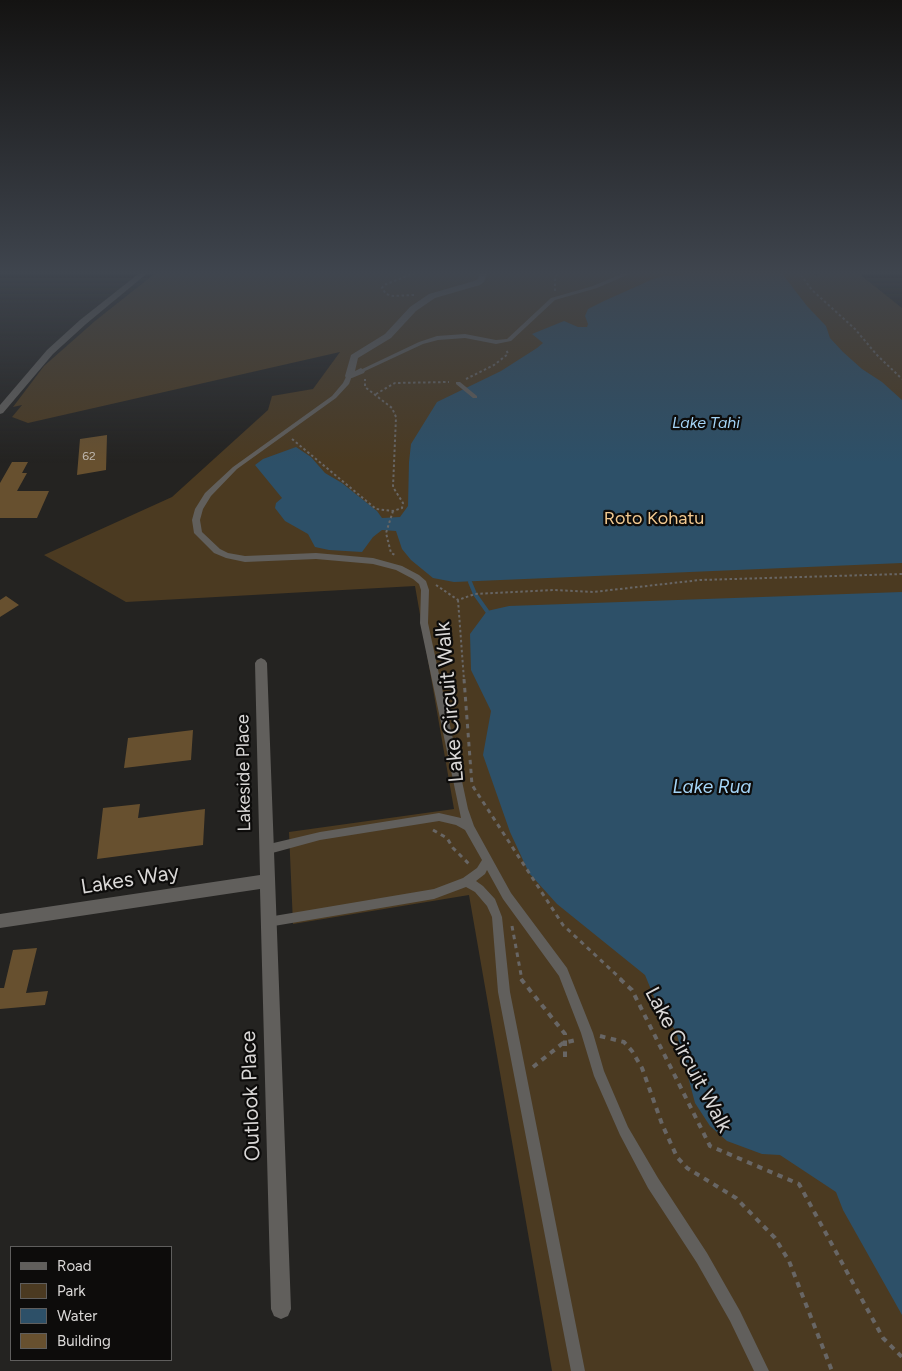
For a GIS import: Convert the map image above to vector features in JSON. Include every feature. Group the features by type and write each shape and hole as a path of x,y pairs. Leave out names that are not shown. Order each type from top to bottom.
{"street":[{"path":"0,411 34,370 69,335"},
{"path":"361,371 349,376 354,357 389,335"},
{"name":"Lakeside Place","path":"261,663 266,881"},
{"name":"Lakes Way","path":"0,921 266,881"},
{"name":"Outlook Place","path":"266,881 281,1309"}],"lane":[{"path":"361,371 420,343 437,338 465,336 496,342 509,340 514,335"},
{"path":"349,376 346,384 334,397 235,468 208,495 199,509 196,520 198,533 217,551 226,555 246,559 316,556 372,561 399,568 423,583 426,598 424,623 459,788 470,827 487,860 524,921 563,972 587,1033 598,1072 624,1131 653,1183 707,1266 735,1316 762,1371"},
{"path":"458,383 475,397"},
{"path":"265,850 320,836 439,817 458,821 470,827"},
{"path":"268,922 434,894 467,882 481,871 487,860"},
{"path":"467,882 480,889 491,903 497,917 504,992 578,1371"}],"path":[{"path":"860,335 877,355 902,379"},
{"path":"376,394 395,383 424,381 458,383 494,365 508,354 502,341"},
{"path":"282,434 297,442 330,472 355,489 376,508 393,511 402,508 403,503 393,487 396,417 392,408 365,387 364,374 361,371"},
{"path":"386,533 393,511"},
{"name":"Lake Circuit Walk","path":"458,600 475,594 553,590 593,592 700,580 902,574"},
{"name":"Lake Circuit Walk","path":"430,581 458,600"},
{"name":"Lake Circuit Walk","path":"458,600 472,785 563,925 632,990 710,1146 799,1184 883,1338 902,1357"},
{"path":"425,829 442,834 463,859"},
{"path":"511,923 522,982 530,994 559,1024 565,1034 565,1058"},
{"path":"594,1036 624,1042 632,1051 642,1068 662,1124 677,1157 687,1168 723,1188 736,1198 775,1238 789,1261 832,1371"},
{"path":"528,1072 566,1042 582,1039"}],"green space":[{"name":"Roto Kohatu","path":"79,335 902,335 902,1371 552,1371 469,895 293,924 289,832 454,809 415,586 126,602 44,555 172,497 268,410 272,396 313,389 340,352 28,423 12,417 22,405 13,407 44,366"}],"water":[{"name":"Lake Tahi","path":"533,335 829,335 843,352 862,369 882,382 902,400 902,563 454,582 433,578 411,560 402,549 396,531 382,530 373,537 362,552 329,550 315,547 308,534 285,521 275,508 276,503 282,498 255,465 263,459 296,447 311,457 325,473 342,483 377,511 382,518 400,517 408,506 411,444 437,402 501,371 543,343"},
{"name":"Lake Rua","path":"902,592 902,1315 843,1210 836,1192 780,1155 762,1154 727,1141 710,1126 695,1103 676,1031 657,1004 645,975 557,904 529,873 510,832 483,755 491,711 471,670 470,634 487,611 509,606"}],"building":[{"path":"107,435 106,470 77,475 80,439"},
{"path":"12,462 28,462 22,473 27,473 17,491 49,491 37,518 0,518 0,483"},
{"path":"6,596 19,605 0,617 0,600"},
{"path":"193,730 191,760 124,768 128,738"},
{"path":"140,804 138,818 205,809 203,845 97,859 103,808"},
{"path":"37,948 26,993 48,991 45,1005 0,1009 0,988 4,988 13,950"}],"waterway":[{"path":"470,582 475,594 487,611"}]}
